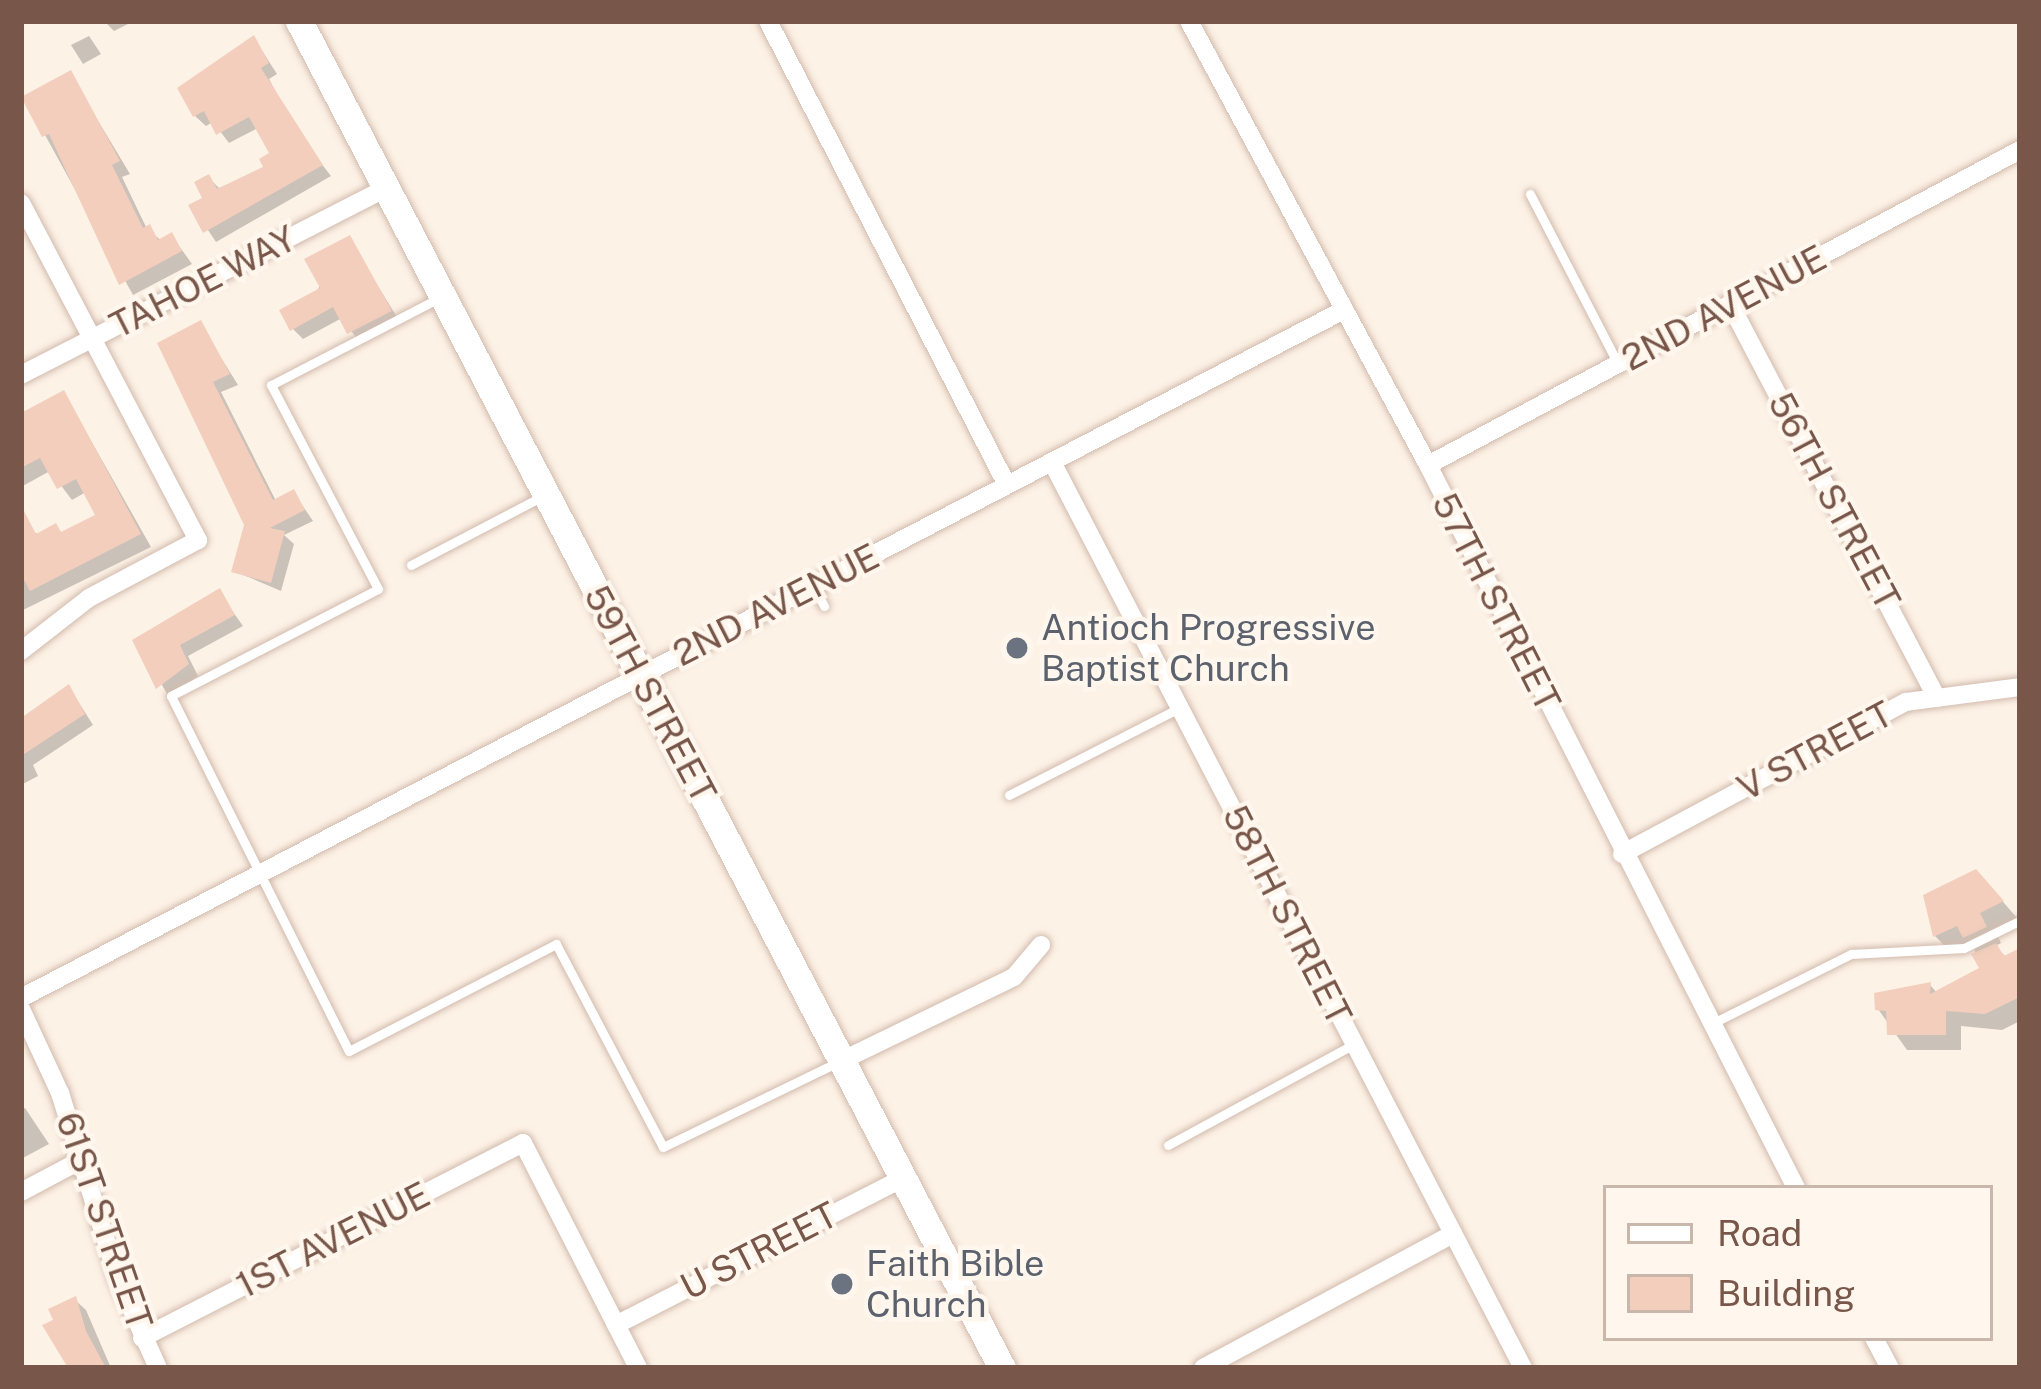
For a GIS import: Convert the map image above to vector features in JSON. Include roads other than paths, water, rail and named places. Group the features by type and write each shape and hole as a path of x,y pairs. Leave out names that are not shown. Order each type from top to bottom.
{"street":[{"name":"59TH STREET","path":"298,21 1002,1368"},
{"path":"768,21 1007,485"},
{"name":"57TH STREET","path":"1189,21 1340,312 1428,465 1794,1185"},
{"name":"2ND AVENUE","path":"1428,465 2020,151"},
{"name":"TAHOE WAY","path":"21,375 385,189"},
{"path":"21,203 198,540 89,598 21,651"},
{"name":"56TH STREET","path":"1730,304 1937,698"},
{"name":"2ND AVENUE","path":"21,998 1340,312"},
{"name":"58TH STREET","path":"1052,462 1131,632 1179,708 1523,1368"},
{"name":"V STREET","path":"1622,854 1906,702 2020,687"},
{"path":"841,1060 1014,976 1041,945"},
{"name":"61ST STREET","path":"21,1009 83,1159 142,1338 158,1368"},
{"name":"1ST AVENUE","path":"142,1338 523,1143 616,1324"},
{"path":"21,1192 83,1159"},
{"name":"U STREET","path":"616,1324 903,1178"},
{"path":"1203,1368 1453,1234"},
{"path":"616,1324 638,1368"},
{"path":"1876,1341 1890,1368"}],"lane":[{"path":"1530,194 1618,364"},
{"path":"442,297 271,386 378,589 171,696 349,1051 556,944 663,1148 841,1060"},
{"path":"411,565 545,495"},
{"path":"813,586 824,606"},
{"path":"1009,795 1179,708"},
{"path":"1711,1024 1850,954 1964,948 2017,922"},
{"path":"1168,1145 1354,1044"}],"place":[{"name":"Antioch Progressive Baptist Church","path":"1017,648"},
{"name":"Faith Bible Church","path":"842,1284"}]}
